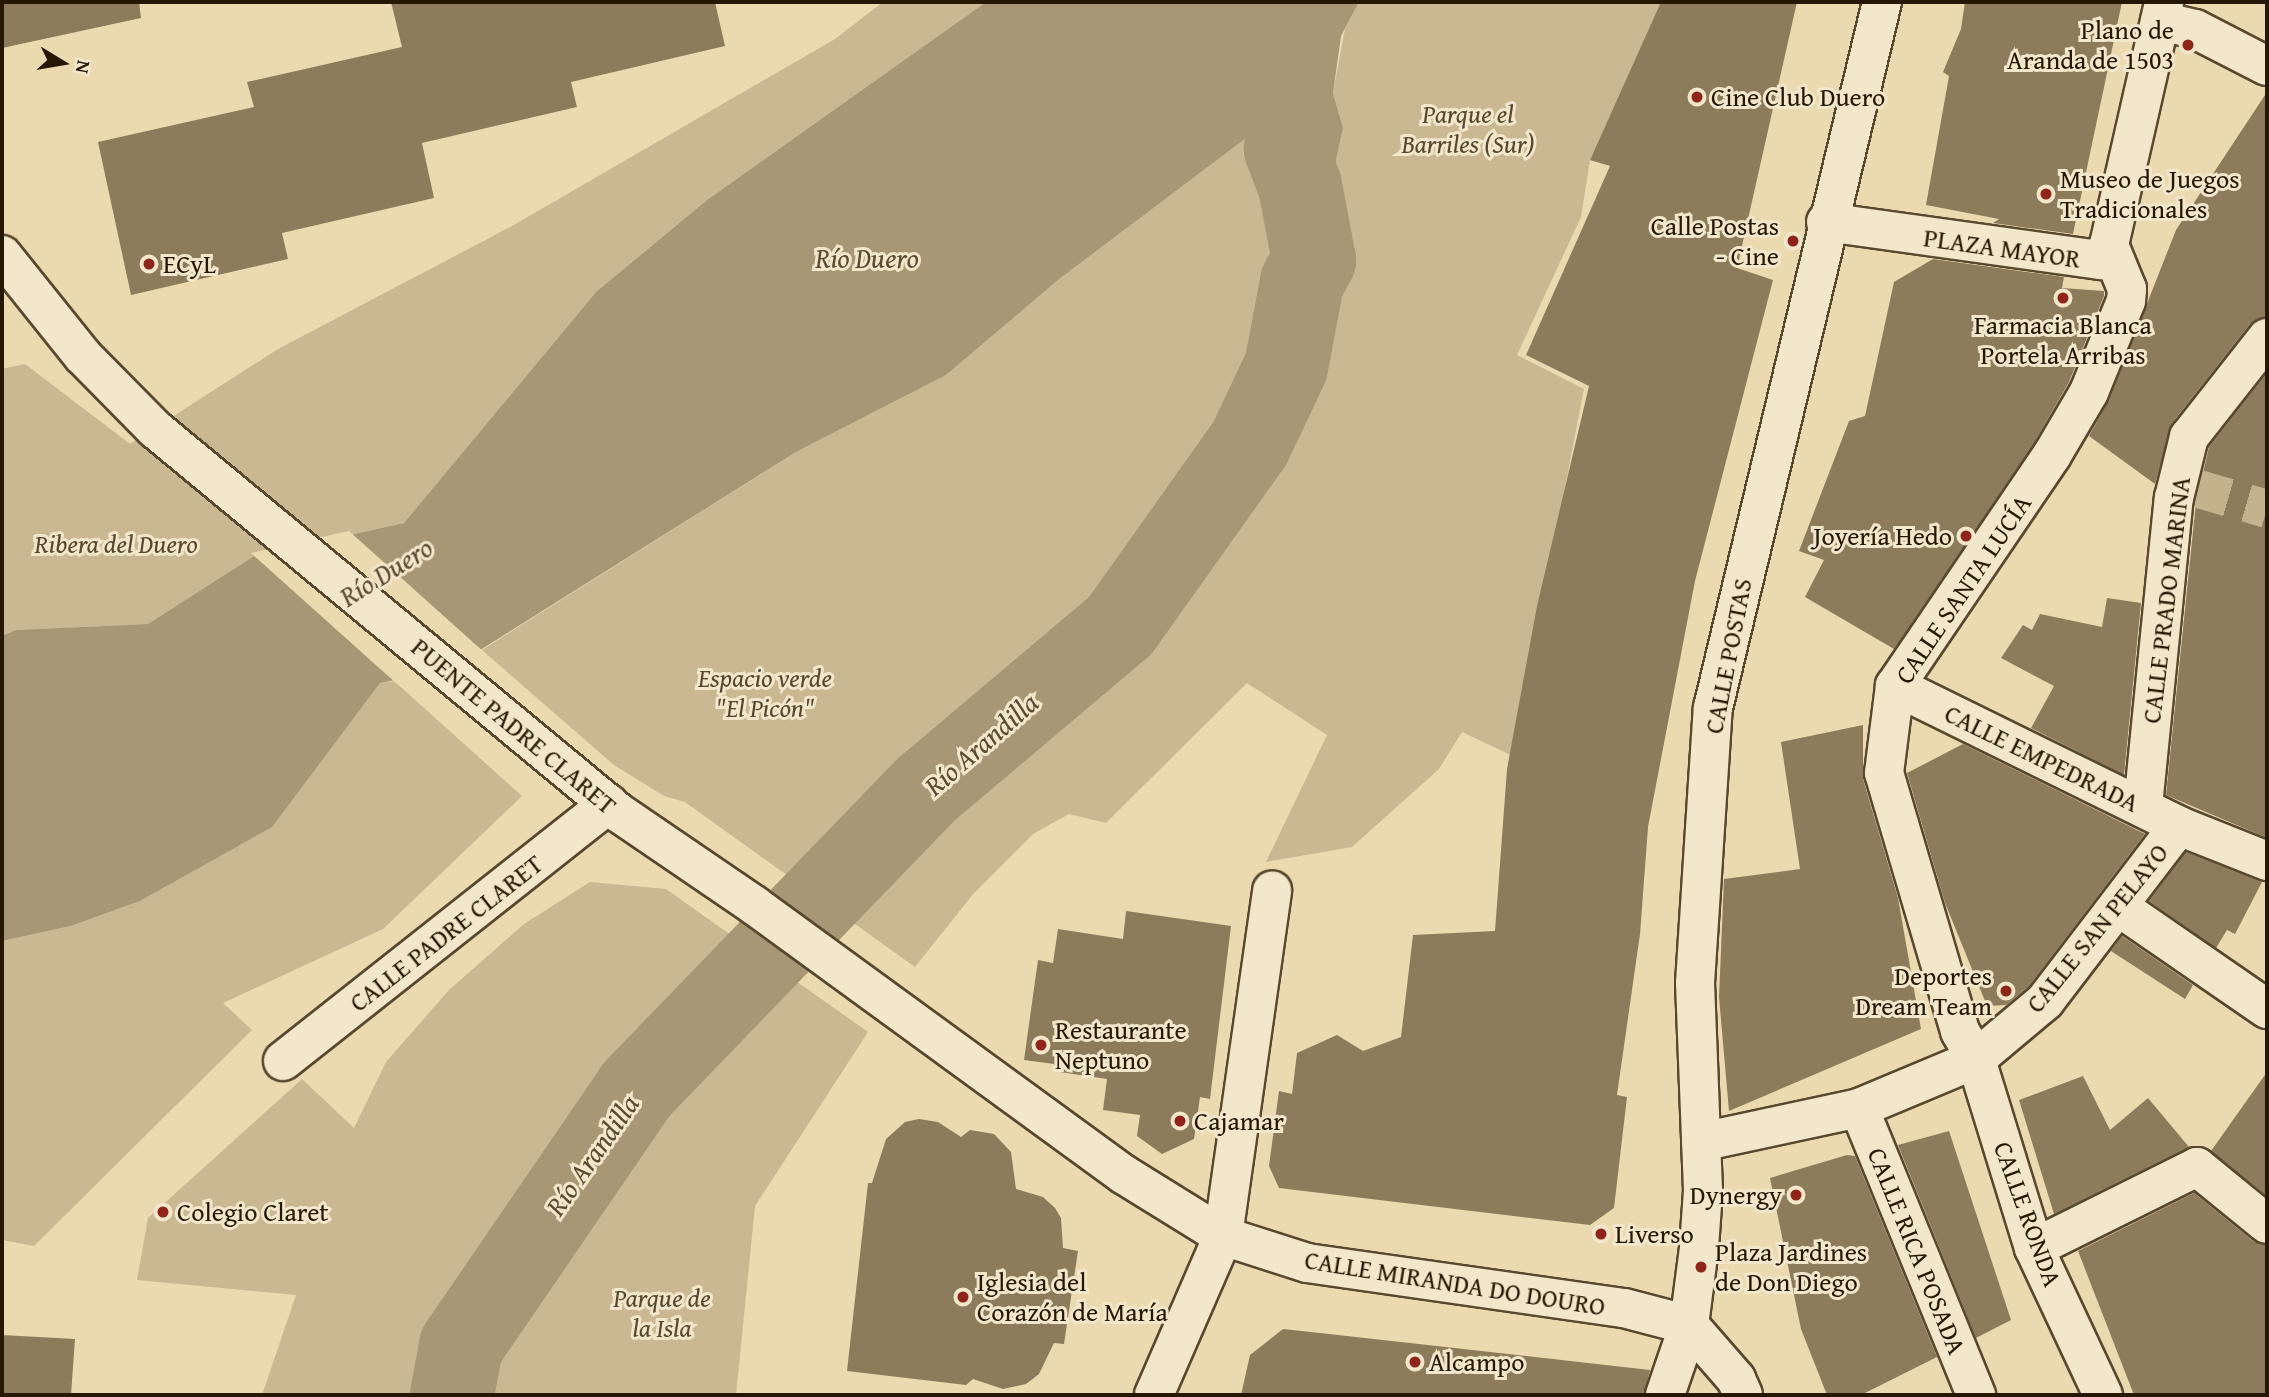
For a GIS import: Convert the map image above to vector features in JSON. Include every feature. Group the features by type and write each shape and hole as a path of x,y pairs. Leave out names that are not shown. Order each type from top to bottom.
{"street":[{"name":"CALLE POSTAS","path":"1689,1325 1703,1191 1695,983 1713,708 1826,222 1882,2"},
{"name":"PLAZA MAYOR","path":"1826,222 2085,261 2101,260 2109,245 2162,11 2267,66"},
{"name":"CALLE SANTA LUCÍA","path":"1968,1045 1884,774 1895,686 2052,456 2089,392 2126,301 2127,289 2109,245"},
{"name":"PUENTE PADRE CLARET","path":"2,255 83,356 155,429 609,804 754,905 888,1004"},
{"name":"CALLE PRADO MARINA","path":"2143,806 2189,437 2267,338"},
{"name":"CALLE EMPEDRADA","path":"1895,686 2179,826 2267,861"},
{"name":"CALLE PADRE CLARET","path":"284,1061 609,804"},
{"name":"CALLE SAN PELAYO","path":"1701,1142 1859,1108 2045,1001 2179,826"},
{"path":"1154,1395 1223,1236 1272,890"},
{"path":"2119,907 2267,1009"},
{"name":"CALLE MIRANDA DO DOURO","path":"888,1004 1122,1174 1223,1236 1307,1263 1624,1308 1689,1325"},
{"name":"CALLE RONDA","path":"1968,1045 2034,1248 2103,1395"},
{"name":"CALLE RICA POSADA","path":"1859,1108 1976,1395"},
{"path":"2034,1248 2197,1167 2267,1224"},
{"path":"1665,1395 1689,1325"},
{"path":"1689,1325 1736,1379 1744,1395"}],"green space":[{"name":"Ribera del Duero","path":"883,2 986,2 707,200 596,292 404,523 254,556 148,624 16,630 2,636 2,369 25,364 130,444 278,349 512,226 835,39"},
{"path":"1359,2 1662,2 1590,160 1581,217 1517,355 1584,389 1513,756 1462,732 1439,769 1352,847 1266,862 1327,735 1247,683 1106,823 1069,814 1033,834 974,893 915,967 685,802 664,796 614,765 482,650 796,452 946,375 1058,280 1274,117 1296,246 1314,259 1343,128 1333,93 1345,29","holes":["1313,264 1294,330 1302,282"]},
{"path":"394,681 522,796 383,929 223,1003 252,1030 34,1246 2,1240 2,941 71,926 140,901 271,827 380,683"},
{"name":"Parque de la Isla","path":"590,882 666,889 868,1032 755,1206 736,1395 262,1395 296,1295 137,1280 148,1218 302,1079 354,1128 386,1062 449,990 524,924"}],"water":[{"name":"Río Duero","path":"986,2 1359,2 1341,36 1333,93 1343,128 1314,260 1296,247 1274,117 1058,280 946,375 796,452 450,669 380,683 272,827 140,901 71,926 2,941 2,636 16,630 148,624 254,556 404,523 596,292 707,200"}],"pier":[{"path":"349,531 485,653 451,672 397,684 251,553"}],"building":[{"path":"2,2 139,2 141,18 2,48"},
{"path":"391,2 715,2 725,46 571,82 577,107 422,143 434,198 282,233 288,259 131,295 98,142 254,107 247,82 402,47"},
{"path":"1661,2 1797,2 1737,268 1773,280 1695,581 1648,827 1640,934 1617,1095 1627,1097 1614,1208 1590,1225 1279,1188 1269,1166 1279,1091 1292,1094 1297,1053 1337,1035 1363,1051 1401,1037 1413,935 1495,931 1507,769 1537,606 1589,386 1526,355 1610,166 1590,160"},
{"path":"1965,2 2122,2 2073,234 1993,223 1999,219 1926,205 1949,76 1943,72 1961,29"},
{"path":"2267,92 2267,317 2250,324 2172,423 2155,484 2089,436 2109,400 2176,230"},
{"path":"1933,259 2064,277 2062,288 2104,291 2104,296 2069,382 2034,443 1894,649 1805,597 1824,560 1799,551 1849,421 1865,416 1894,282"},
{"path":"2267,373 2267,838 2166,795 2196,502 2209,447"},
{"path":"2107,598 2141,603 2124,775 2031,728 2054,686 2001,658 2023,625 2032,630 2040,614 2102,627"},
{"path":"1863,725 1863,779 1898,898 1921,1029 1729,1111 1719,997 1724,879 1800,869 1781,742"},
{"path":"1963,744 2145,834 2029,986 2006,1005 1987,1006 1945,903 1907,773"},
{"path":"2186,852 2262,882 2235,934 2227,930 2216,948 2149,901"},
{"path":"1126,911 1231,926 1210,1099 1200,1097 1194,1139 1162,1154 1137,1136 1140,1115 1103,1110 1107,1079 1053,1071 1054,1064 1024,1060 1038,960 1053,963 1058,929 1123,939"},
{"path":"2122,936 2193,985 2185,999 2111,951"},
{"path":"2267,1072 2267,1196 2211,1151"},
{"path":"2083,1076 2110,1130 2148,1098 2189,1147 2054,1214 2019,1100"},
{"name":"Iglesia del Corazón de María","path":"919,1119 938,1122 961,1137 970,1130 994,1134 1011,1152 1016,1189 1043,1197 1055,1208 1061,1218 1063,1248 1078,1251 1064,1344 1054,1343 1039,1374 1026,1384 1003,1389 973,1379 966,1385 847,1371 868,1183 872,1183 886,1139 905,1122"},
{"path":"1949,1131 2011,1320 1976,1338 1898,1145"},
{"path":"1847,1155 1855,1156 1937,1357 1861,1395 1827,1395 1801,1329 1770,1178"},
{"path":"2194,1193 2253,1241 2267,1245 2267,1395 2134,1395 2078,1251"},
{"path":"1283,1329 1650,1370 1644,1395 1241,1395 1250,1355"},
{"path":"2,1335 75,1339 71,1395 2,1395"}],"waterway":[{"name":"Río Arandilla","path":"452,1395 461,1346 636,1090 928,788 1120,626 1250,443 1286,367 1302,282 1314,260 1300,186 1286,149"}],"tunnel":[{"path":"2192,487 2267,509"}],"place":[{"name":"Plano de Aranda de 1503","path":"2188,45"},
{"name":"Cine Club Duero","path":"1697,97"},
{"name":"Museo de Juegos Tradicionales","path":"2046,194"},
{"name":"Calle Postas - Cine","path":"1793,241"},
{"name":"ECyL","path":"149,264"},
{"name":"Farmacia Blanca Portela Arribas","path":"2063,298"},
{"name":"Joyería Hedo","path":"1966,536"},
{"name":"Deportes Dream Team","path":"2006,991"},
{"name":"Restaurante Neptuno","path":"1041,1045"},
{"name":"Cajamar","path":"1180,1121"},
{"name":"Dynergy","path":"1796,1195"},
{"name":"Colegio Claret","path":"163,1212"},
{"name":"Liverso","path":"1601,1234"},
{"name":"Plaza Jardines de Don Diego","path":"1701,1267"},
{"name":"Iglesia del Corazón de María","path":"963,1297"},
{"name":"Alcampo","path":"1415,1362"}],"park label":[{"name":"Parque el Barriles (Sur)","path":"1468,129"},
{"name":"Espacio verde \"El Picón\"","path":"765,693"}]}
